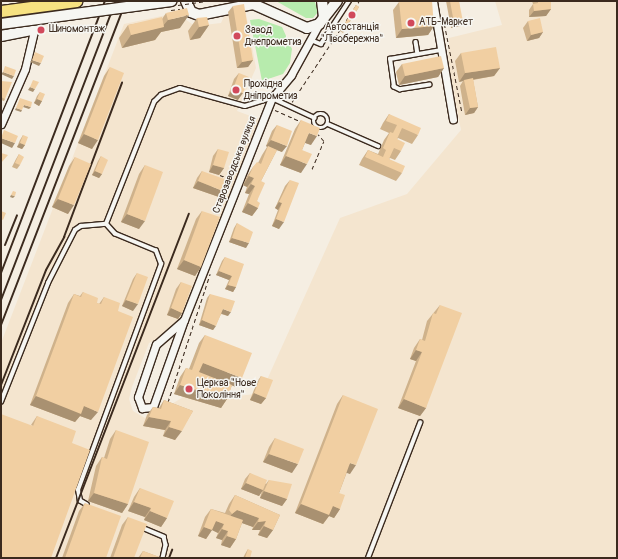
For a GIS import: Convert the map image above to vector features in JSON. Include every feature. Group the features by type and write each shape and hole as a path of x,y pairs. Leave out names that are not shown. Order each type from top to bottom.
{"main road":[{"path":"1,36 25,33 35,27 42,1"},
{"path":"1,11 76,1"},
{"path":"1,24 171,1"},
{"path":"186,1 191,12 199,15 253,4 302,26 321,21 337,1"},
{"path":"321,21 322,1"}],"street":[{"path":"433,1 453,119"},
{"name":"Старозаводська вулиця","path":"184,320 156,344 138,396 142,408 154,407 184,320 272,98 311,40 321,21"},
{"path":"302,26 311,40"},
{"path":"1,124 25,68 35,27"}],"lane":[{"path":"311,40 321,44 349,1"},
{"path":"416,42 418,54"},
{"path":"430,84 400,90 394,86 390,59 441,50"},
{"path":"106,224 152,107 161,95 180,88 245,106 272,98 315,118"},
{"path":"315,118 323,114 328,124"},
{"path":"315,118 317,127 328,124 378,146"},
{"path":"1,402 48,283 75,230 80,226 106,224"},
{"path":"94,508 80,501 78,490 161,264 156,251 115,234 106,224"},
{"path":"368,558 420,423"},
{"path":"131,523 164,537 166,545 162,558"}],"path":[{"path":"270,115 273,109 291,104 359,1"},
{"path":"443,16 462,113"},
{"path":"273,109 305,123"},
{"path":"312,169 324,141 315,131"},
{"path":"220,175 239,184"},
{"path":"168,404 212,267"}],"shaded area":[{"path":"495,1 617,1 617,558 1,558 1,343 124,24 176,13 195,26 221,23 226,12 245,8 256,68 237,111 259,119 180,329 149,343 132,387 129,399 133,411 145,418 148,413 165,408 200,387 239,396 261,393 340,218 407,194 461,130 448,62 449,38 502,25"}],"green space":[{"path":"276,1 315,2 318,12 313,18 306,18"},
{"path":"259,19 282,27 292,49 290,63 283,74 262,81 250,20"}],"building":[{"path":"432,1 434,26 402,29 399,2"},
{"path":"450,1 459,1 463,22 454,23"},
{"path":"538,1 551,1 551,9 534,11 533,4 538,3"},
{"path":"244,4 253,60 242,62 233,6"},
{"path":"356,5 359,7 344,30 342,29"},
{"path":"187,8 189,15 168,20 166,13"},
{"path":"162,17 164,27 131,35 128,25"},
{"path":"207,17 209,25 199,27 197,18"},
{"path":"540,18 543,32 531,35 528,21"},
{"path":"496,47 500,68 465,73 461,53"},
{"path":"35,52 44,56 41,63 32,60"},
{"path":"441,56 444,68 405,76 402,64"},
{"path":"5,66 16,70 14,76 3,72"},
{"path":"110,67 124,73 98,140 84,134"},
{"path":"239,73 249,77 243,93 233,89"},
{"path":"473,78 478,107 470,108 464,80"},
{"path":"33,80 39,82 35,89 30,87"},
{"path":"1,81 12,82 5,99 1,97"},
{"path":"40,92 45,94 42,101 37,99"},
{"path":"20,98 32,102 31,107 24,105 22,110 16,108"},
{"path":"389,114 421,128 418,135 402,128 397,139 405,143 401,151 394,148 389,159 405,166 402,173 365,157 368,150 383,157 386,150 383,148 390,132 393,133 397,125 386,121"},
{"path":"301,120 320,128 317,136 309,133 302,150 312,154 307,164 286,156"},
{"path":"277,125 292,131 287,146 271,140"},
{"path":"4,130 18,136 15,143 1,138"},
{"path":"23,135 28,137 25,145 20,143"},
{"path":"268,146 277,150 261,181 265,183 257,201 260,203 258,208 248,203 255,186 251,184 254,178 249,176 257,162 261,164"},
{"path":"218,149 229,152 224,168 213,165"},
{"path":"1,153 8,155 1,163"},
{"path":"19,154 24,157 20,165 15,163"},
{"path":"101,156 108,160 102,174 95,171"},
{"path":"75,157 91,164 74,205 58,199"},
{"path":"145,165 163,172 145,221 127,214"},
{"path":"202,171 227,180 223,191 198,181"},
{"path":"290,180 299,183 284,222 276,219 282,203 279,202"},
{"path":"13,191 16,192 15,196 11,195"},
{"path":"1,211 6,213 3,220 1,219"},
{"path":"202,211 220,217 201,267 184,260"},
{"path":"237,223 253,232 249,243 232,238"},
{"path":"225,257 244,264 236,287 228,285 232,276 219,271"},
{"path":"137,273 148,277 138,304 126,300"},
{"path":"181,282 192,286 182,313 171,308"},
{"path":"83,292 98,298 97,303 101,304 104,297 120,303 118,311 133,317 98,412 84,406 81,414 36,396 74,294 81,297"},
{"path":"210,294 235,301 231,312 223,309 216,326 202,320"},
{"path":"440,305 462,313 426,408 404,399 422,352 416,350 420,339 425,341 433,313 436,314"},
{"path":"205,335 252,353 242,378 203,363 199,372 232,385 227,399 180,385 186,368 192,370"},
{"path":"261,376 273,380 266,398 254,393"},
{"path":"343,395 378,409 356,465 350,463 339,493 345,495 340,509 333,506 329,515 301,504"},
{"path":"164,400 193,411 182,431 169,427 171,421 149,417 153,407 161,409"},
{"path":"1,414 33,426 37,416 76,431 72,443 90,450 51,558 1,558"},
{"path":"116,430 149,442 128,504 94,493 102,457 107,459"},
{"path":"275,438 304,449 298,464 269,454"},
{"path":"250,473 267,480 263,490 246,483"},
{"path":"269,480 292,484 287,499 264,491"},
{"path":"140,488 174,501 167,518 150,511 151,508 134,502"},
{"path":"235,495 280,515 273,530 264,526 266,521 258,522 259,518 237,510 232,514 229,510"},
{"path":"85,503 121,516 106,558 65,558"},
{"path":"211,509 243,520 236,539 227,536 228,531 222,529 224,524 216,521 212,530 204,527"},
{"path":"128,517 147,524 134,558 113,558"},
{"path":"248,549 252,551 250,558 245,558"},
{"path":"143,551 162,558 140,558"}],"railway":[{"path":"1,273 105,1"},
{"path":"1,300 116,1"},
{"path":"1,325 126,1"},
{"path":"1,385 46,270 64,237 122,83"},
{"path":"56,558 189,214"},
{"path":"5,245 17,215"},
{"path":"169,558 172,550"}],"place":[{"name":"Автостанція \"Лівобережна\"","path":"352,15"},
{"name":"АТБ-Маркет","path":"411,23"},
{"name":"Шиномонтаж","path":"41,30"},
{"name":"Завод Днепрометиз","path":"237,36"},
{"name":"Прохідна Дніпрометиз","path":"236,90"},
{"name":"Церква \"Нове Покоління\"","path":"189,389"}]}
